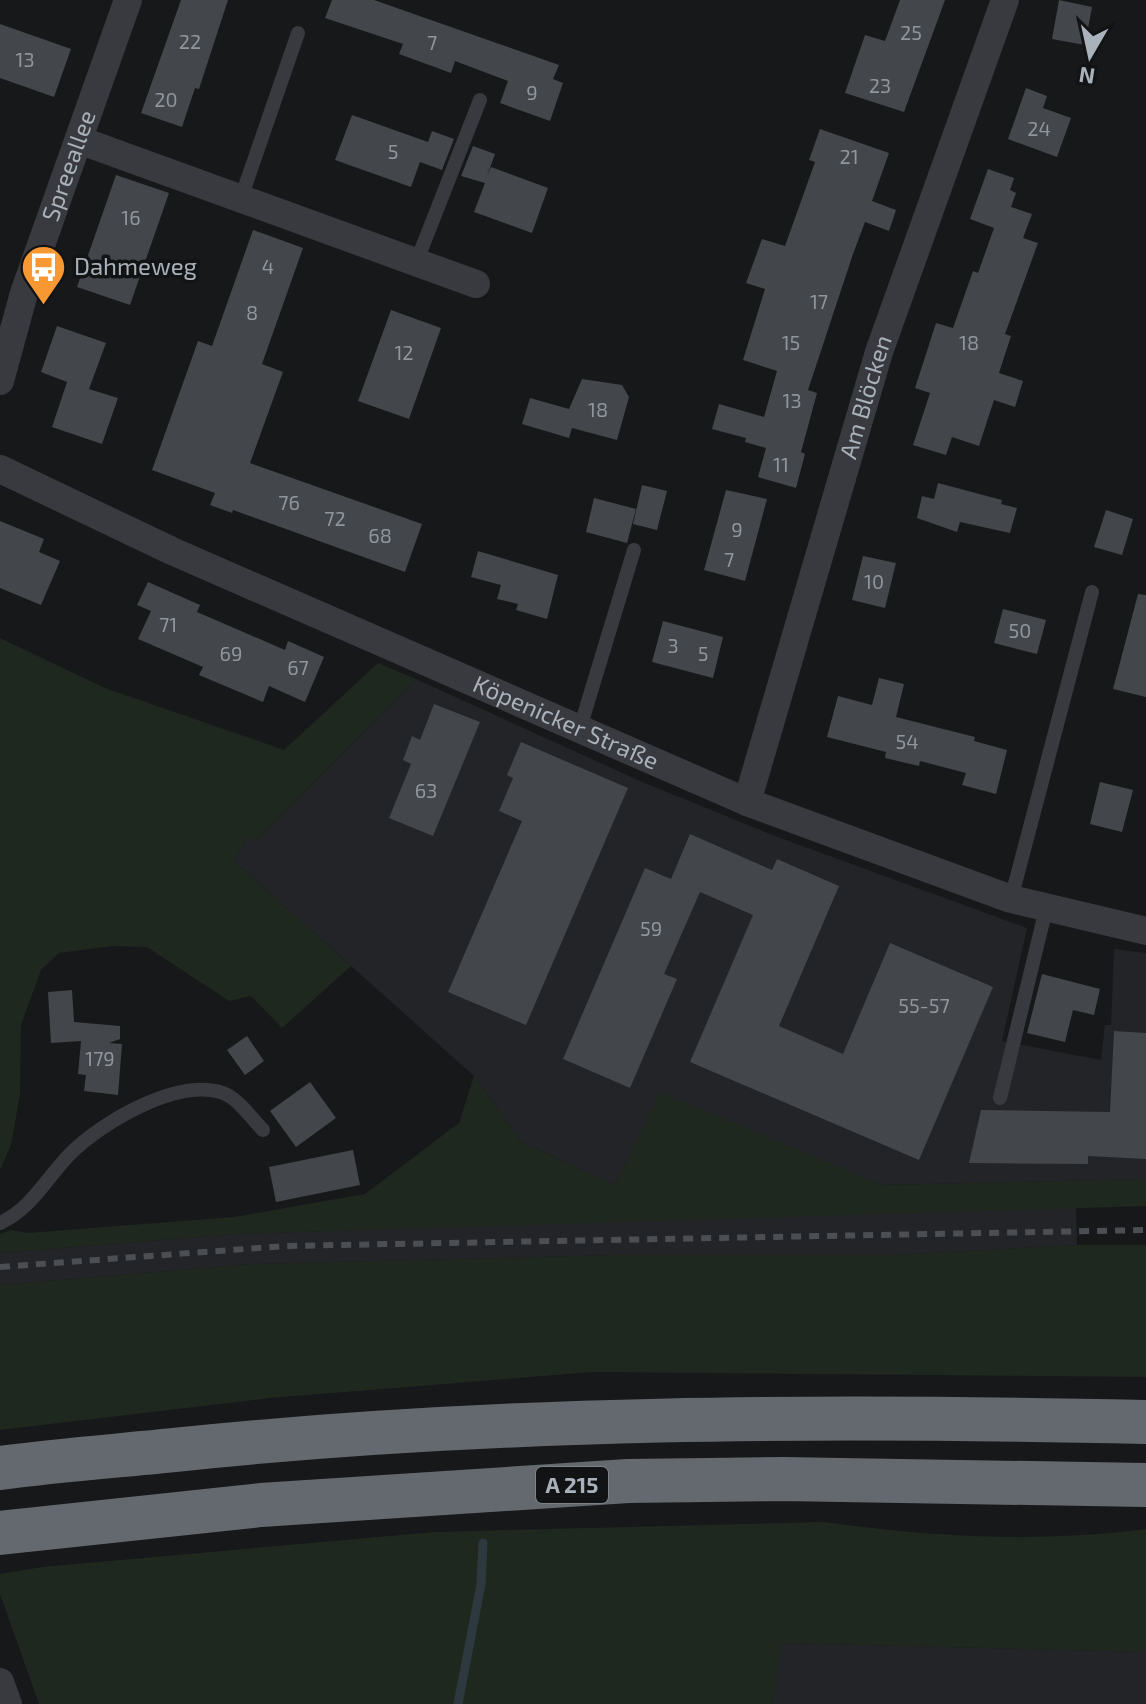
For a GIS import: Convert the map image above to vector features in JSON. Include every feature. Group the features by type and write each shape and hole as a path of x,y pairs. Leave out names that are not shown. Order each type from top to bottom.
{"highway":[{"path":"0,1468 299,1437 594,1420 920,1417 1146,1422"},
{"name":"A 215","path":"0,1533 261,1505 628,1481 783,1479 1146,1485"}],"street":[{"name":"Spreeallee","path":"0,381 24,293 128,0"},
{"name":"Am Blöcken","path":"747,802 879,352 1005,0"},
{"path":"79,140 476,284"},
{"name":"Köpenicker Straße","path":"0,469 146,540 747,802 1011,899 1146,931"},
{"path":"0,1682 8,1704"}],"lane":[{"path":"241,198 298,33"},
{"path":"416,263 480,100"},
{"path":"580,728 634,550"},
{"path":"1011,899 1092,592"},
{"path":"1000,1098 1046,909"},
{"path":"0,1223 28,1205 83,1142 103,1126 154,1101 192,1092 224,1093 238,1102 263,1130"}],"shaded area":[{"path":"0,638 105,688 284,750 378,663 416,679 256,841 249,835 234,861 351,966 282,1028 251,996 229,1001 147,947 112,946 59,953 41,970 21,1025 20,1094 11,1145 0,1170"},
{"path":"416,679 640,781 775,836 1027,928 1002,1041 1101,1060 1105,1025 1111,1025 1114,949 1146,953 1146,1179 882,1185 660,1093 615,1185 520,1141 474,1076 234,861 249,835 257,840"},
{"path":"474,1076 520,1141 615,1185 660,1092 882,1185 1146,1179 1146,1206 236,1234 0,1253 0,1234 11,1230 28,1233 234,1217 365,1194 459,1123"},
{"path":"1076,1206 1077,1245 895,1255 617,1255 253,1264 0,1285 0,1253 236,1234"},
{"path":"1077,1245 1146,1245 1146,1377 593,1372 270,1398 0,1430 0,1285 253,1264 617,1255 895,1255"},
{"path":"824,1522 944,1534 1025,1537 1146,1529 1146,1652 782,1643 772,1704 39,1704 0,1594 0,1574 42,1567 435,1532"},
{"path":"781,1643 1146,1652 1146,1704 772,1704"}],"building":[{"path":"181,0 228,0 199,89 195,88 182,127 141,113"},
{"path":"332,0 374,0 559,65 553,79 563,83 550,121 500,103 508,81 455,61 451,73 399,54 403,44 325,18"},
{"path":"900,0 945,0 904,112 845,93 865,35 885,41"},
{"path":"1059,0 1092,7 1085,45 1052,39"},
{"path":"0,24 71,49 54,97 0,78"},
{"path":"1026,88 1047,96 1043,108 1071,118 1057,157 1008,139"},
{"path":"352,115 428,142 432,131 454,139 442,170 420,162 411,187 335,160"},
{"path":"820,129 889,153 872,201 896,210 889,231 865,222 853,254 808,390 817,393 801,452 805,454 796,488 758,477 766,448 745,442 746,438 712,429 719,404 764,417 777,371 743,360 765,289 746,283 762,239 785,246 815,162 809,160"},
{"path":"473,146 495,154 487,176 491,167 548,188 532,233 474,212 485,183 461,176"},
{"path":"988,169 1014,178 1010,190 1016,193 1011,207 1032,214 1023,238 1038,243 1005,334 1011,336 999,373 1023,381 1015,407 994,400 979,446 952,437 946,455 913,445 930,393 915,388 936,323 953,328 973,271 978,273 994,228 970,219"},
{"path":"116,175 169,193 130,305 77,287"},
{"path":"253,230 303,248 262,364 283,372 250,463 422,524 405,572 233,510 232,513 210,505 215,493 152,470 198,341 212,346"},
{"path":"391,310 441,328 409,419 358,401"},
{"path":"57,326 106,343 89,389 118,398 102,444 52,427 67,382 41,372"},
{"path":"582,379 622,385 629,397 617,440 572,428 569,438 522,424 530,398 569,409"},
{"path":"938,483 1002,500 1001,504 1017,508 1010,533 960,522 957,532 917,518 922,496 934,499"},
{"path":"642,485 667,491 657,530 633,524"},
{"path":"726,490 767,499 745,581 704,570"},
{"path":"594,498 636,509 627,543 586,532"},
{"path":"1106,510 1133,519 1122,555 1094,547"},
{"path":"0,521 44,539 39,552 60,561 41,605 0,588"},
{"path":"478,551 558,575 547,619 516,610 518,604 497,599 501,585 471,577"},
{"path":"863,556 896,563 885,608 852,600"},
{"path":"148,582 200,605 197,612 285,650 288,641 324,657 305,702 269,686 263,702 199,675 203,667 138,639 151,611 137,605"},
{"path":"1138,594 1146,595 1146,697 1113,689"},
{"path":"1003,609 1046,620 1037,654 994,643"},
{"path":"663,621 723,637 713,678 652,662"},
{"path":"879,678 904,684 896,717 975,737 974,741 1007,750 996,794 962,785 966,773 920,761 919,766 885,758 886,752 827,737 838,696 872,705"},
{"path":"434,704 480,722 433,836 389,818 411,764 403,760 412,736 420,740"},
{"path":"521,742 628,788 526,1025 448,992 522,821 499,811 513,778 507,775"},
{"path":"1100,782 1133,790 1122,832 1090,824"},
{"path":"690,834 772,870 777,859 839,886 779,1026 843,1054 890,943 993,987 919,1160 690,1062 753,915 700,892 664,974 677,979 630,1088 563,1059 645,868 671,879"},
{"path":"1042,974 1100,989 1094,1015 1073,1010 1065,1042 1027,1033"},
{"path":"72,990 74,1022 120,1026 120,1039 109,1043 122,1044 118,1095 84,1091 86,1075 78,1074 81,1041 51,1043 48,992"},
{"path":"1114,1031 1146,1033 1146,1159 1088,1156 1088,1164 969,1163 981,1110 1110,1112"},
{"path":"247,1036 264,1061 245,1075 227,1050"},
{"path":"310,1082 336,1118 296,1147 270,1111"},
{"path":"353,1150 360,1185 276,1202 269,1167"}],"waterway":[{"path":"458,1704 481,1584 483,1543"}],"railway":[{"path":"0,1267 286,1246 1146,1230"}],"place":[{"name":"Dahmeweg","path":"43,306"}]}
